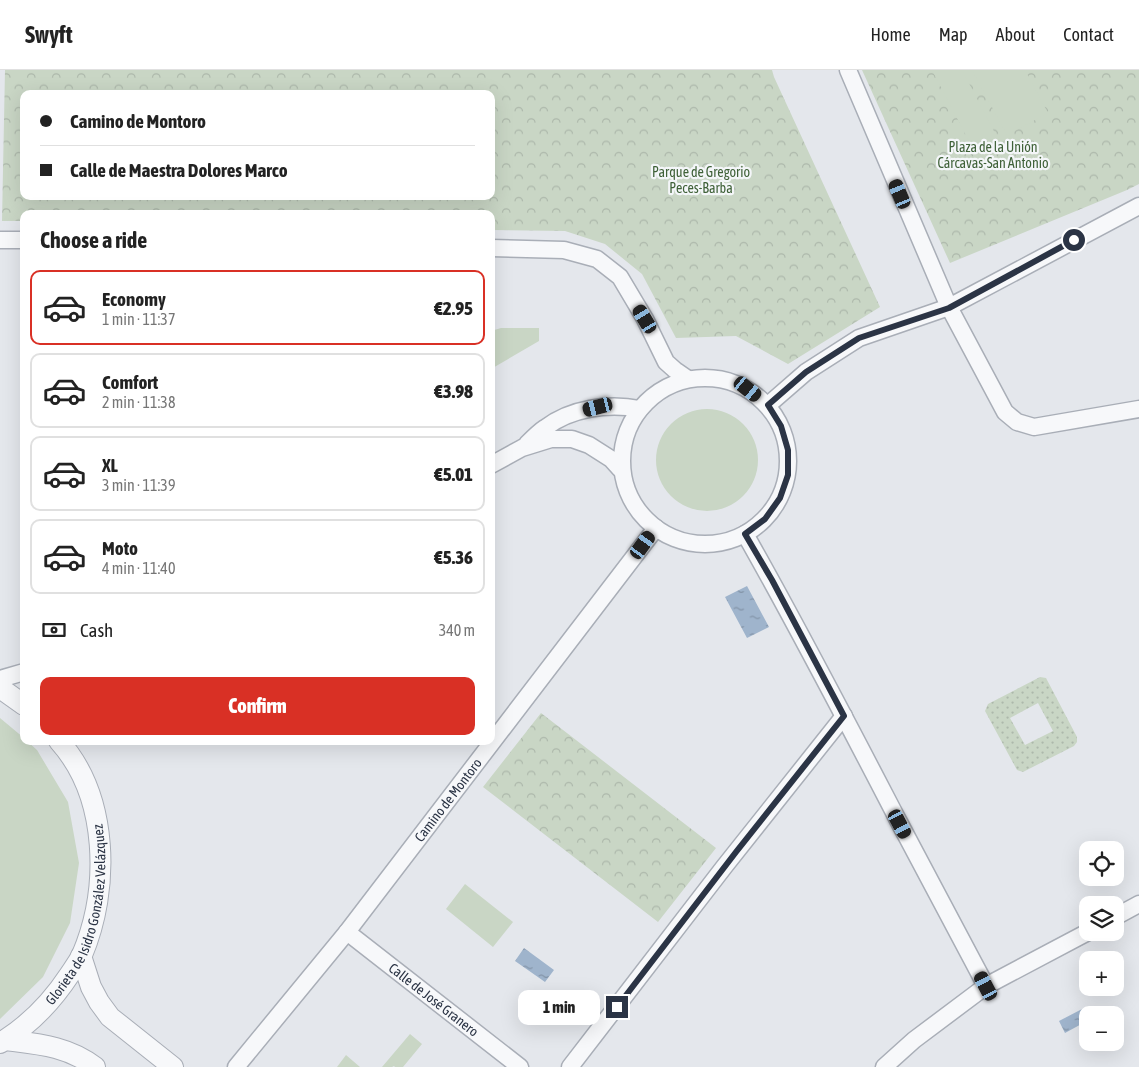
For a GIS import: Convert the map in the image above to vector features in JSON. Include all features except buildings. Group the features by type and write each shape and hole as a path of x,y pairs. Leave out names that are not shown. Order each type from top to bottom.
{"street":[{"path":"848,70 949,308 1005,412 1017,422 1034,427 1139,409"},
{"path":"768,405 806,372 859,338 949,308 1139,206"},
{"path":"0,240 20,240"},
{"path":"495,248 564,250 596,259 620,277 645,319 666,362 688,379"},
{"path":"688,379 724,380 748,389 768,405 781,426 788,450 788,475 780,498 765,519 745,534 723,542 700,544 677,539 656,528 638,510 626,488 620,469 622,450 626,435 640,409 655,394 676,382 688,379"},
{"path":"522,448 546,427 567,415 598,407 640,409"},
{"path":"495,463 522,448 551,439 572,439 589,445 611,459 620,469"},
{"name":"Camino de Montoro","path":"495,739 656,528"},
{"path":"745,534 772,580 986,986"},
{"path":"0,679 20,673"},
{"path":"0,688 20,702"},
{"path":"570,1067 844,716"},
{"name":"Glorieta de Isidro González Velázquez","path":"3,1041 30,1023 62,987 81,956 91,929 98,897 101,865 94,810 74,761 63,745"},
{"name":"Camino de Montoro","path":"236,1067 348,932 491,745"},
{"path":"1124,912 1139,904"},
{"name":"Calle de José Granero","path":"348,932 520,1067"},
{"path":"884,1067 914,1040 986,986 1079,937"},
{"path":"81,956 99,1002 110,1016 173,1067"},
{"path":"3,1041 61,1048 82,1058 95,1067"}],"green space":[{"name":"Parque de Gregorio Peces-Barba","path":"5,70 772,70 880,307 788,364 736,336 676,338 642,274 605,244 565,231 495,230 495,210 20,210 20,221 2,221"},
{"name":"Plaza de la Unión Cárcavas-San Antonio","path":"862,70 1139,70 1139,184 950,263"},
{"path":"932,70 962,70 997,137 973,149"},
{"path":"972,70 1025,70 1048,113 1007,135"},
{"path":"501,328 539,328 539,341 495,367 495,330"},
{"path":"707,409 727,413 743,424 754,440 758,460 754,480 743,496 727,507 707,511 687,507 671,496 660,480 656,460 660,440 671,424 687,413"},
{"path":"1040,677 1046,678 1077,737 1077,742 1074,746 1023,772 1017,770 985,711 988,704","holes":["1038,703 1053,731 1025,745 1010,718"]},
{"path":"541,713 716,848 658,922 483,787"},
{"path":"0,718 20,735 20,745 31,745 37,750 68,802 79,863 70,923 43,977 0,1019"},
{"path":"465,884 513,922 493,947 446,909"},
{"path":"410,1034 422,1044 403,1067 382,1067"},
{"path":"346,1055 360,1067 337,1067"}],"water":[{"path":"747,586 769,627 747,638 725,597"},
{"path":"524,948 554,970 545,982 515,961"},
{"path":"1079,1011 1079,1025 1065,1033 1059,1021"}],"route":[{"path":"617,1007 736,852 844,716 772,580 745,534 765,519 780,498 788,475 788,450 781,426 768,405 806,372 859,338 949,308 1074,240"}]}
